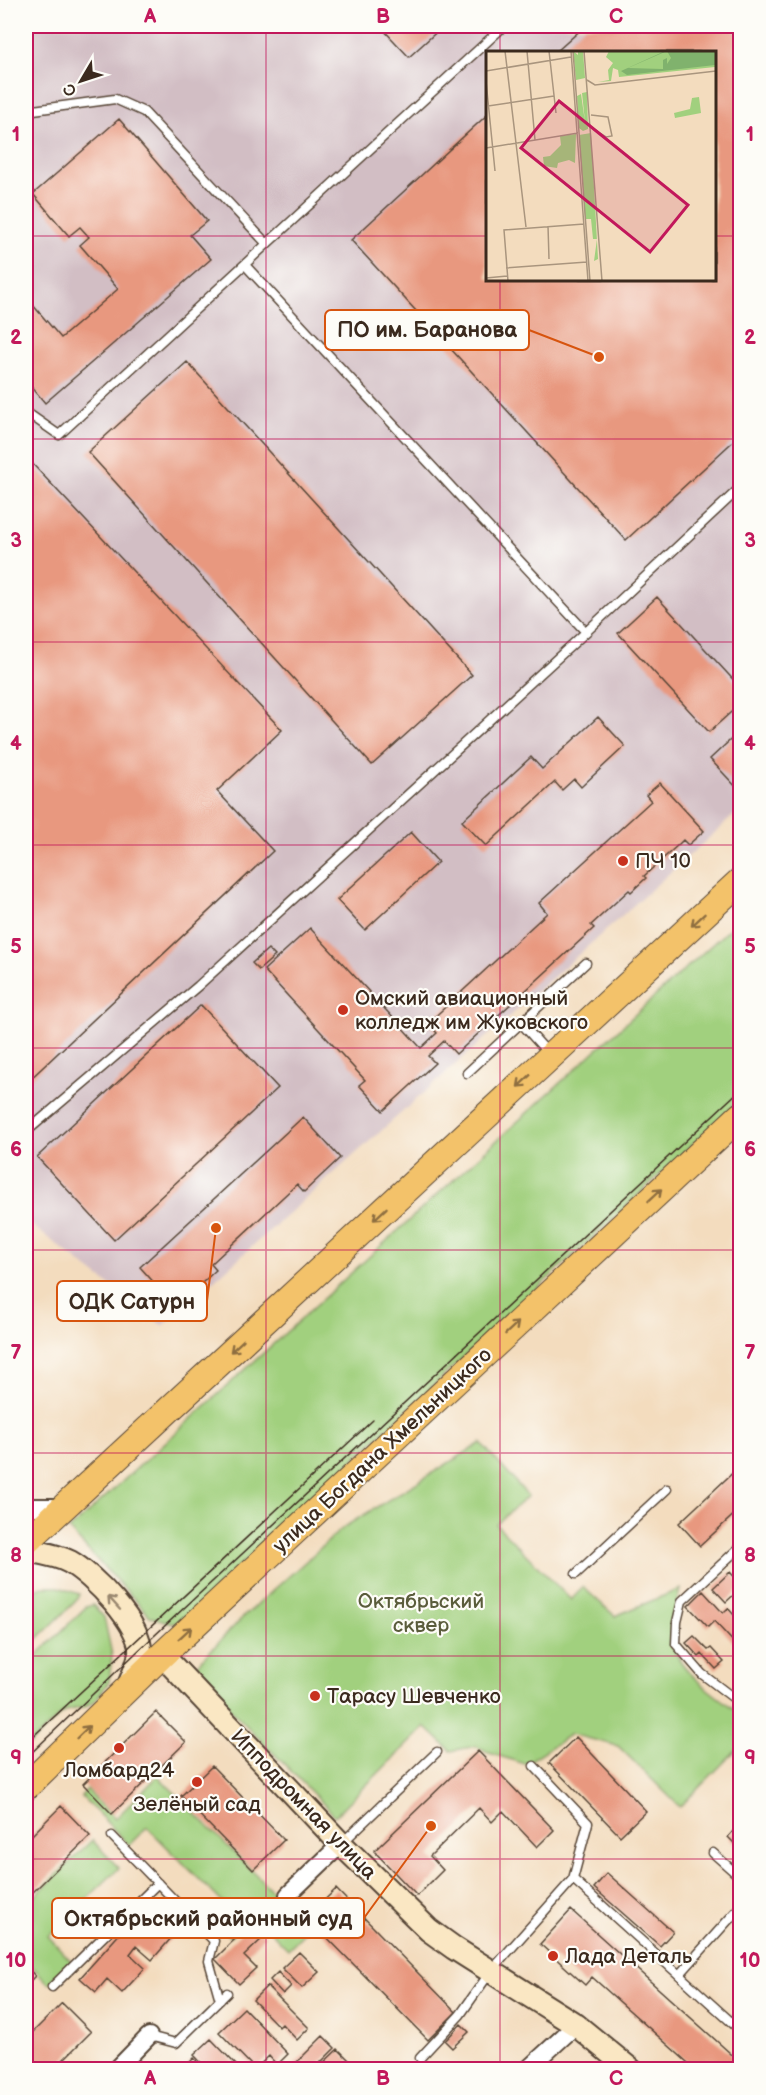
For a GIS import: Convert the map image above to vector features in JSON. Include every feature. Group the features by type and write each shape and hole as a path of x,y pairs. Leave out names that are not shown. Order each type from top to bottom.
{"main road":[{"path":"26,1542 741,881"},
{"name":"улица Богдана Хмельницкого","path":"26,1787 162,1655 741,1116"},
{"path":"26,1550 49,1555 75,1565 96,1583 122,1612 130,1624 140,1649 128,1688"},
{"name":"Ипподромная улица","path":"162,1655 341,1844 429,1930 576,2025 631,2070"}],"street":[{"path":"26,1507 63,1507"},
{"path":"288,1895 341,1844"},
{"path":"527,2070 576,2025"},
{"path":"116,2070 149,2036"}],"lane":[{"path":"26,412 59,435 504,26"},
{"path":"27,109 115,99 144,112 267,244"},
{"path":"244,265 586,632"},
{"path":"26,1132 198,986 741,488"},
{"path":"468,1073 586,963"},
{"path":"521,1023 551,1056"},
{"path":"576,1574 667,1489"},
{"path":"741,1547 682,1600 677,1622 676,1644 702,1674 741,1704"},
{"path":"341,1844 437,1752"},
{"path":"420,2058 460,2015 491,1971 573,1879 588,1823 534,1766"},
{"path":"112,1836 214,1941 209,1961 220,2000"},
{"path":"713,1853 741,1877"},
{"path":"573,1879 741,2030"},
{"path":"52,1987 158,1883"},
{"path":"680,1975 741,1907"},
{"path":"149,2036 176,2043 227,1993"}],"shaded area":[{"path":"26,26 740,26 740,810 163,1326 26,1221"}],"green space":[{"path":"740,919 740,1100 177,1624 151,1617 69,1530"},
{"name":"Октябрьский сквер","path":"481,1443 528,1496 496,1524 571,1600 583,1587 615,1616 680,1589 672,1630 676,1654 691,1674 740,1713 740,1746 680,1807 618,1746 571,1734 525,1764 486,1752 476,1746 451,1751 425,1727 335,1816 192,1670 241,1619 344,1527"},
{"path":"43,1587 59,1587 79,1594 75,1602 26,1650 26,1593"},
{"path":"93,1605 104,1617 112,1655 109,1682 95,1701 85,1707 65,1711 26,1748 26,1666 86,1607"},
{"path":"158,1776 309,1928 288,1949 254,1915 230,1937 221,1929 235,1915 147,1827 129,1845 81,1796 87,1790 115,1819"},
{"path":"92,1840 119,1868 48,1936 72,1962 49,1984 26,1960 26,1905"}],"building":[{"path":"380,26 443,26 409,57"},
{"path":"585,26 730,26 740,37 740,435 626,540 351,240 486,116 486,280 715,280 715,51 557,51"},
{"path":"119,119 207,221 190,235 211,259 45,403 26,380 26,297 61,338 118,289 80,245 89,237 80,227 69,236 33,194"},
{"path":"187,362 472,675 372,765 88,452"},
{"path":"26,457 282,730 217,791 273,851 26,1083"},
{"path":"657,597 740,687 740,704 709,732 618,633"},
{"path":"598,717 625,746 581,787 574,779 562,790 555,782 486,846 462,821 531,757 542,769"},
{"path":"740,731 740,788 739,790 710,759"},
{"name":"Омский авиационный колледж им Жуковского","path":"660,783 704,831 688,845 683,840 644,876 646,878 631,892 629,890 591,925 594,928 456,1054 444,1041 428,1056 435,1063 383,1111 359,1085 365,1080 264,970 310,928 421,1048 437,1033 428,1023 547,913 539,903 651,801 646,795"},
{"path":"411,832 438,862 365,930 337,900"},
{"path":"268,949 275,956 259,970 252,963"},
{"path":"201,1005 278,1088 114,1240 37,1157"},
{"path":"303,1117 340,1158 304,1192 297,1184 211,1264 216,1270 176,1307 140,1267"},
{"path":"740,1466 740,1509 700,1546 679,1523"},
{"path":"730,1572 740,1583 740,1589 726,1602 713,1588"},
{"path":"703,1591 723,1613 728,1608 740,1622 740,1649 714,1621 708,1627 688,1606"},
{"path":"694,1636 708,1650 711,1648 724,1662 716,1669 702,1654 699,1657 686,1643"},
{"path":"156,1712 186,1742 112,1814 83,1784"},
{"path":"576,1737 646,1811 620,1836 549,1763"},
{"path":"478,1751 554,1830 537,1847 503,1811 492,1822 479,1808 430,1856 443,1870 417,1896 374,1851"},
{"path":"212,1766 284,1840 253,1870 181,1796"},
{"path":"61,1806 90,1836 26,1899 26,1841"},
{"path":"740,1823 740,1849 728,1837"},
{"path":"607,1873 673,1932 660,1946 594,1888"},
{"path":"336,1889 456,2012 428,2040 307,1917"},
{"path":"149,1901 180,1928 152,1960 136,1946 130,1954 145,1968 122,1993 107,1979 96,1992 80,1978"},
{"path":"571,1910 740,2062 740,2070 696,2070 592,1977 585,1985 540,1944"},
{"path":"252,1922 265,1936 244,1956 256,1968 239,1984 215,1959"},
{"path":"299,1952 319,1972 302,1988 282,1968"},
{"path":"26,1966 35,1976 26,1985"},
{"path":"278,1972 291,1986 283,1994 270,1980"},
{"path":"267,1986 309,2028 297,2040 282,2024 279,2027 253,2000"},
{"path":"62,2003 91,2032 53,2070 26,2070 26,2039"},
{"path":"244,2008 288,2054 277,2065 269,2056 255,2069 219,2032"},
{"path":"461,2024 469,2032 452,2048 445,2041"},
{"path":"323,2036 335,2048 313,2070 289,2070"},
{"path":"211,2039 238,2067 235,2070 208,2070 194,2055"},
{"path":"338,2049 354,2065 349,2070 316,2070"},
{"path":"194,2058 205,2070 187,2070 185,2067"}],"tram line":[{"path":"26,1758 740,1090"},
{"path":"26,1743 373,1420"}],"place":[{"name":"ПО им. Баранова","path":"599,357"},
{"name":"ПЧ 10","path":"623,861"},
{"name":"Омский авиационный колледж им Жуковского","path":"343,1010"},
{"name":"ОДК Сатурн","path":"216,1228"},
{"name":"Тарасу Шевченко","path":"315,1696"},
{"name":"Ломбард24","path":"119,1748"},
{"name":"Зелёный сад","path":"197,1782"},
{"name":"Октябрьский районный суд","path":"431,1826"},
{"name":"Лада Деталь","path":"553,1956"}]}
